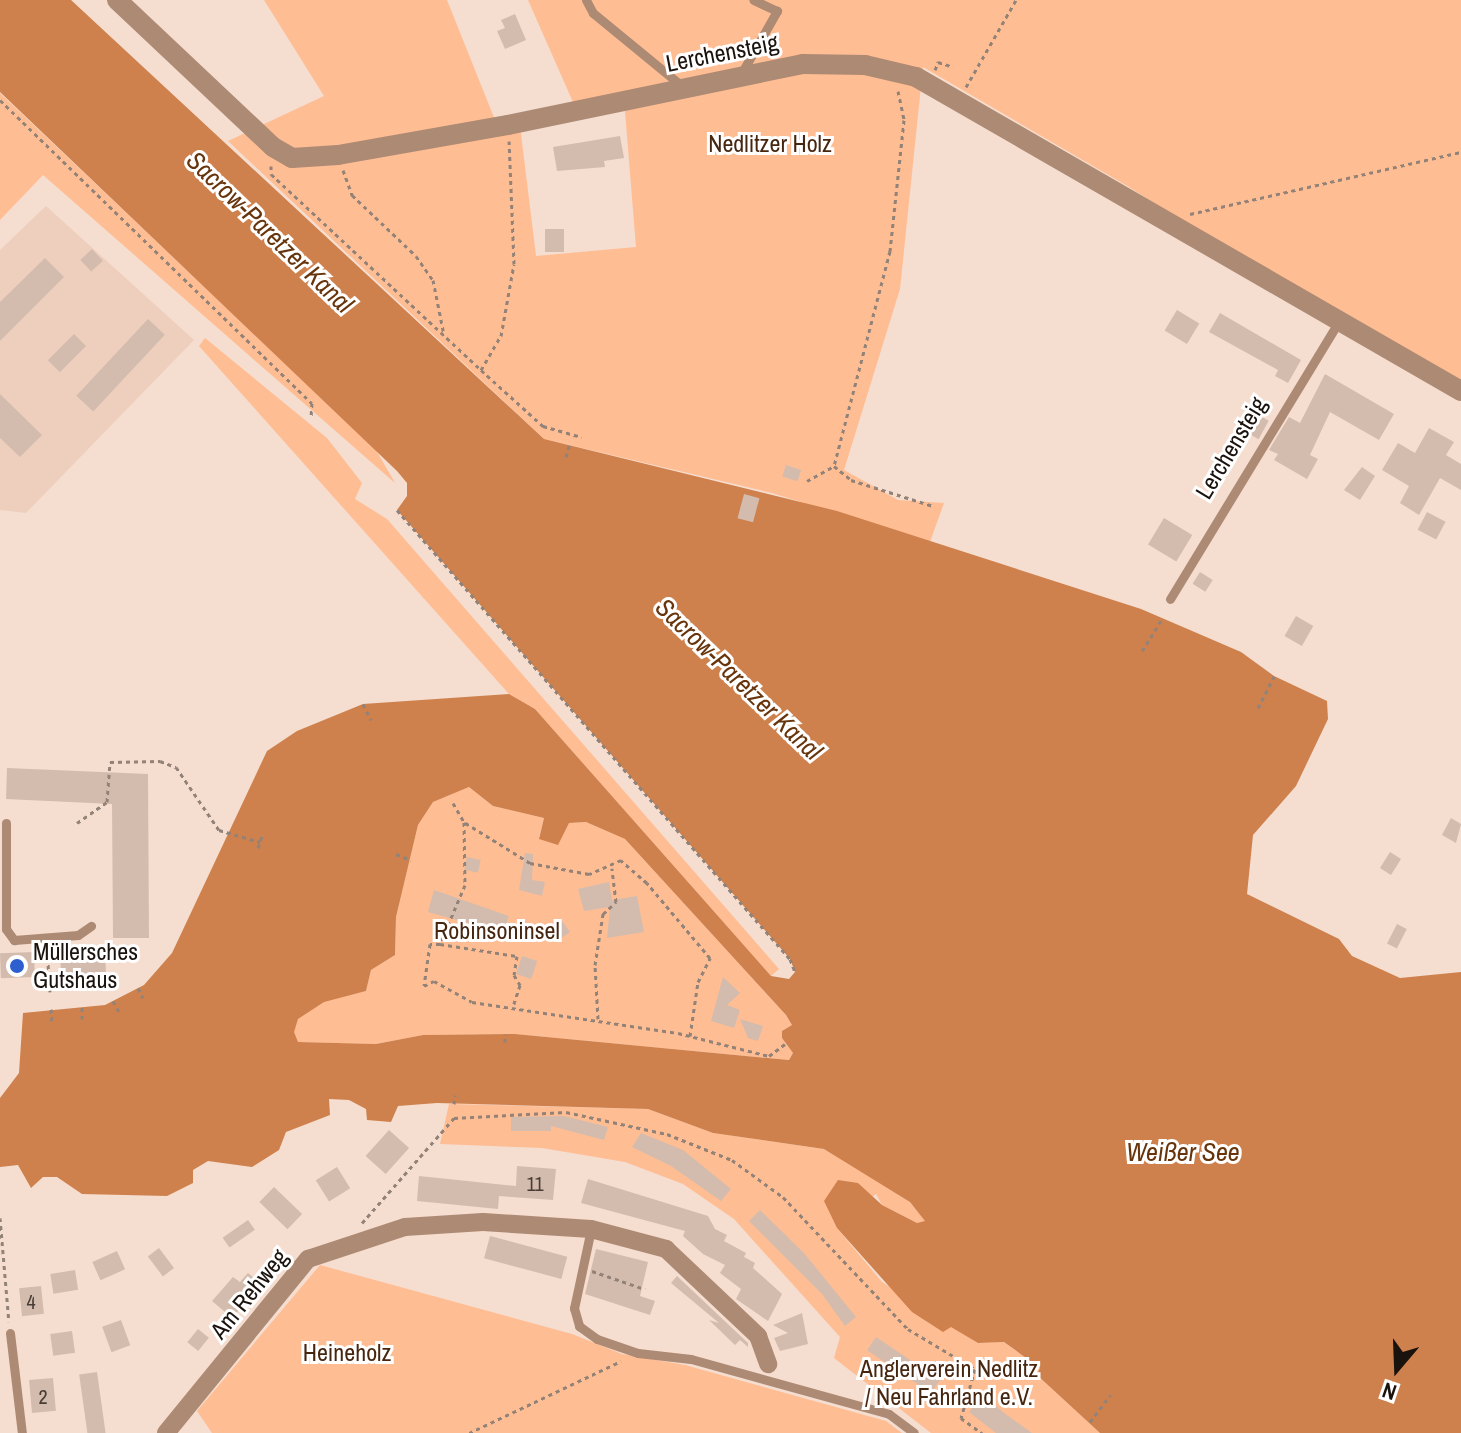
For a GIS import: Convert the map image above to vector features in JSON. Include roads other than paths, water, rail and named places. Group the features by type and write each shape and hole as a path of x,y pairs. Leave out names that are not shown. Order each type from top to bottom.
{"street":[{"name":"Lerchensteig","path":"117,0 273,147 292,158 338,155 508,125 741,74 803,64 865,65 916,77 1167,219 1337,324 1461,391"},
{"name":"Am Rehweg","path":"166,1433 308,1259 405,1227 483,1222 591,1229 666,1249 758,1336 768,1364"}],"lane":[{"path":"586,0 593,13 683,87"},
{"path":"741,74 777,11 753,0"},
{"name":"Lerchensteig","path":"1170,599 1337,324"},
{"path":"6,823 6,929 14,940 78,935 91,926"},
{"path":"591,1229 585,1269 574,1308 579,1326 597,1339 638,1353 691,1359 769,1378 889,1414 914,1433"},
{"path":"10,1333 22,1433"}],"water":[{"name":"Weißer See","path":"0,0 71,0 544,439 837,511 1141,609 1241,652 1274,676 1327,701 1328,719 1296,786 1253,835 1247,894 1339,939 1352,956 1400,978 1461,972 1461,1433 1100,1433 1037,1375 1040,1368 1004,1342 978,1343 951,1327 943,1332 912,1312 837,1228 824,1201 838,1180 858,1183 882,1205 917,1223 925,1221 910,1202 824,1149 713,1133 648,1109 437,1103 398,1106 391,1122 367,1120 366,1109 349,1100 329,1099 330,1115 286,1132 279,1150 252,1167 208,1161 193,1170 193,1183 167,1196 82,1194 57,1177 43,1177 31,1188 18,1165 0,1167 0,1098 19,1073 23,1013 105,1005 144,985 172,953 267,751 297,731 363,704 509,694 535,709 771,976 789,979 795,972 790,959 397,510 407,496 407,483 397,471 0,92","holes":["469,787 493,806 544,818 539,839 558,845 569,823 586,822 625,839 786,1015 792,1025 782,1031 782,1038 793,1053 789,1060 515,1034 423,1035 376,1044 298,1042 294,1032 298,1019 324,1002 366,991 371,970 395,955 396,917 418,825 433,802"]}],"place":[{"name":"Müllersches Gutshaus","path":"17,966"}],"park label":[{"name":"Nedlitzer Holz","path":"770,144"},
{"name":"Robinsoninsel","path":"497,931"},
{"name":"Heineholz","path":"347,1353"},
{"name":"Anglerverein Nedlitz / Neu Fahrland e.V.","path":"949,1383"}],"water label":[{"name":"Sacrow-Paretzer Kanal","path":"270,232"},
{"name":"Sacrow-Paretzer Kanal","path":"739,679"}]}
